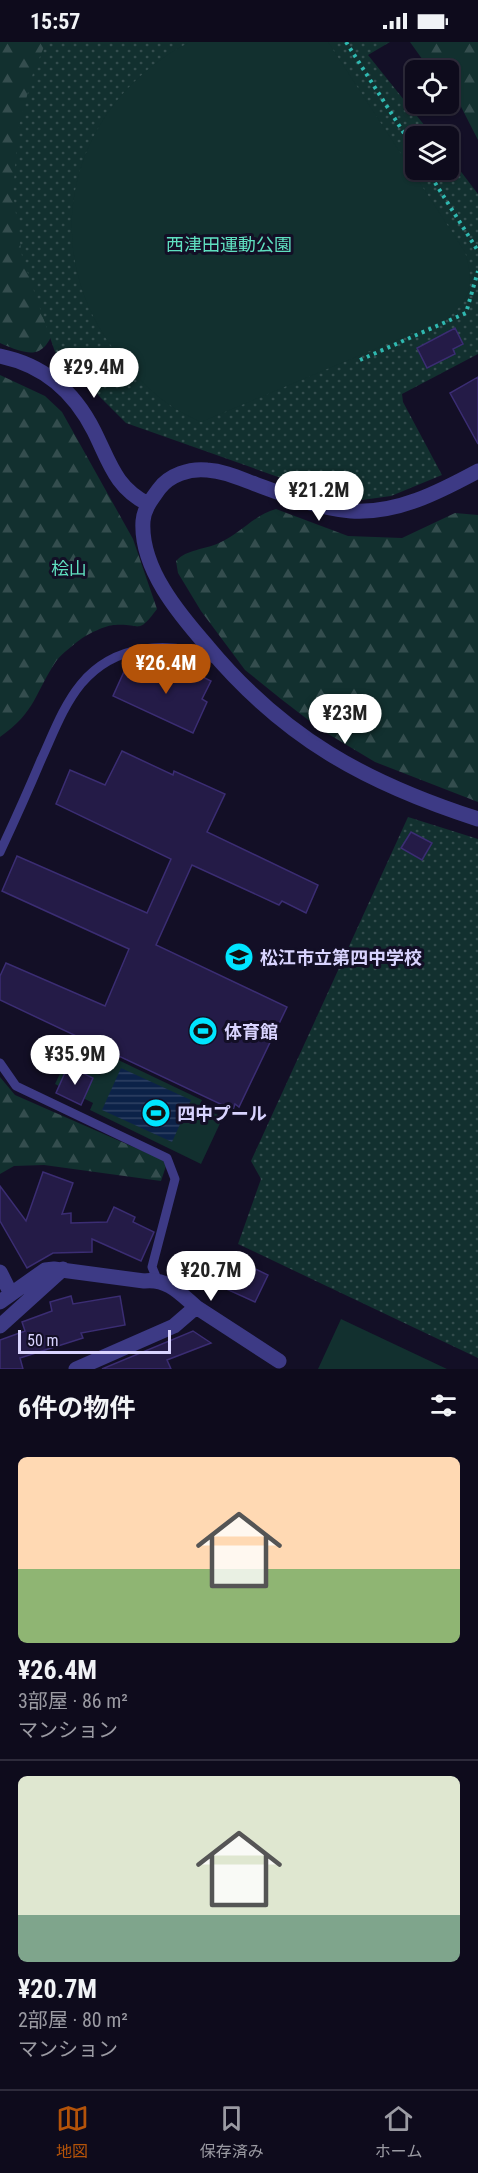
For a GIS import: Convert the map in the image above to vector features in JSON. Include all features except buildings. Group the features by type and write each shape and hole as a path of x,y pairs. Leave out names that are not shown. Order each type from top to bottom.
{"street":[{"path":"0,356 31,365 62,385 93,429 120,484 130,495 148,504"},
{"path":"478,471 424,498 394,508 350,511 318,505 227,474 206,469 186,471 163,484 148,504 143,520 144,539 159,580 173,604 219,661 273,714 297,735 342,763 430,803 478,819"},
{"path":"0,1326 63,1269"},
{"path":"0,1272 5,1298 45,1270 63,1269 144,1281 157,1279 169,1284 196,1307 279,1361"},
{"path":"76,1369 174,1326 196,1307"}],"lane":[{"path":"0,852 66,706 82,683 100,666 120,654 141,648 194,650 219,661"},
{"path":"0,1063 16,1086 167,1158 176,1179 152,1267 157,1279"}],"path":[{"path":"346,42 405,135"},
{"path":"433,180 478,251"},
{"path":"360,360 466,313 478,271"}],"green space":[{"path":"0,42 55,42 58,320 49,341 43,348 31,353 0,343"},
{"name":"西津田運動公園","path":"46,42 390,42 368,55 405,101 405,114 415,114 425,126 405,126 405,180 459,180 459,169 478,194 478,354 402,394 403,402 442,475 391,496 362,500 329,495 126,423 55,352 22,256 13,193 18,130 33,73"},
{"name":"西津田運動公園","path":"190,42 328,42 405,160 405,180 418,180 465,252 470,281 469,289 455,312 446,319 201,422 160,398 126,364 97,323 79,278 72,233 76,188 90,144 114,105 148,70"},
{"path":"410,42 478,42 478,140 459,103 459,60 423,60"},
{"name":"桧山","path":"0,375 45,396 62,412 133,539 157,609 142,625 107,626 71,646 57,660 21,719 0,737"},
{"path":"276,509 348,536 402,538 455,513 478,515 478,802 375,762 320,729 245,670 201,611 178,573 176,561 185,554 227,539 261,516"},
{"path":"408,817 478,839 478,1358 238,1244 261,1179 251,1161"},
{"name":"四中プール","path":"110,1056 202,1100 199,1107 223,1117 201,1164 90,1110 93,1103 55,1084 67,1059 100,1075"},
{"path":"0,1077 15,1095 163,1160 166,1166 161,1181 44,1165 14,1166 0,1174"},
{"path":"341,1319 447,1369 318,1369"}],"water":[{"path":"121,1068 191,1100 172,1142 102,1110"}],"place":[{"name":"松江市立第四中学校","path":"239,957"},
{"name":"体育館","path":"203,1031"},
{"name":"四中プール","path":"156,1113"}]}
